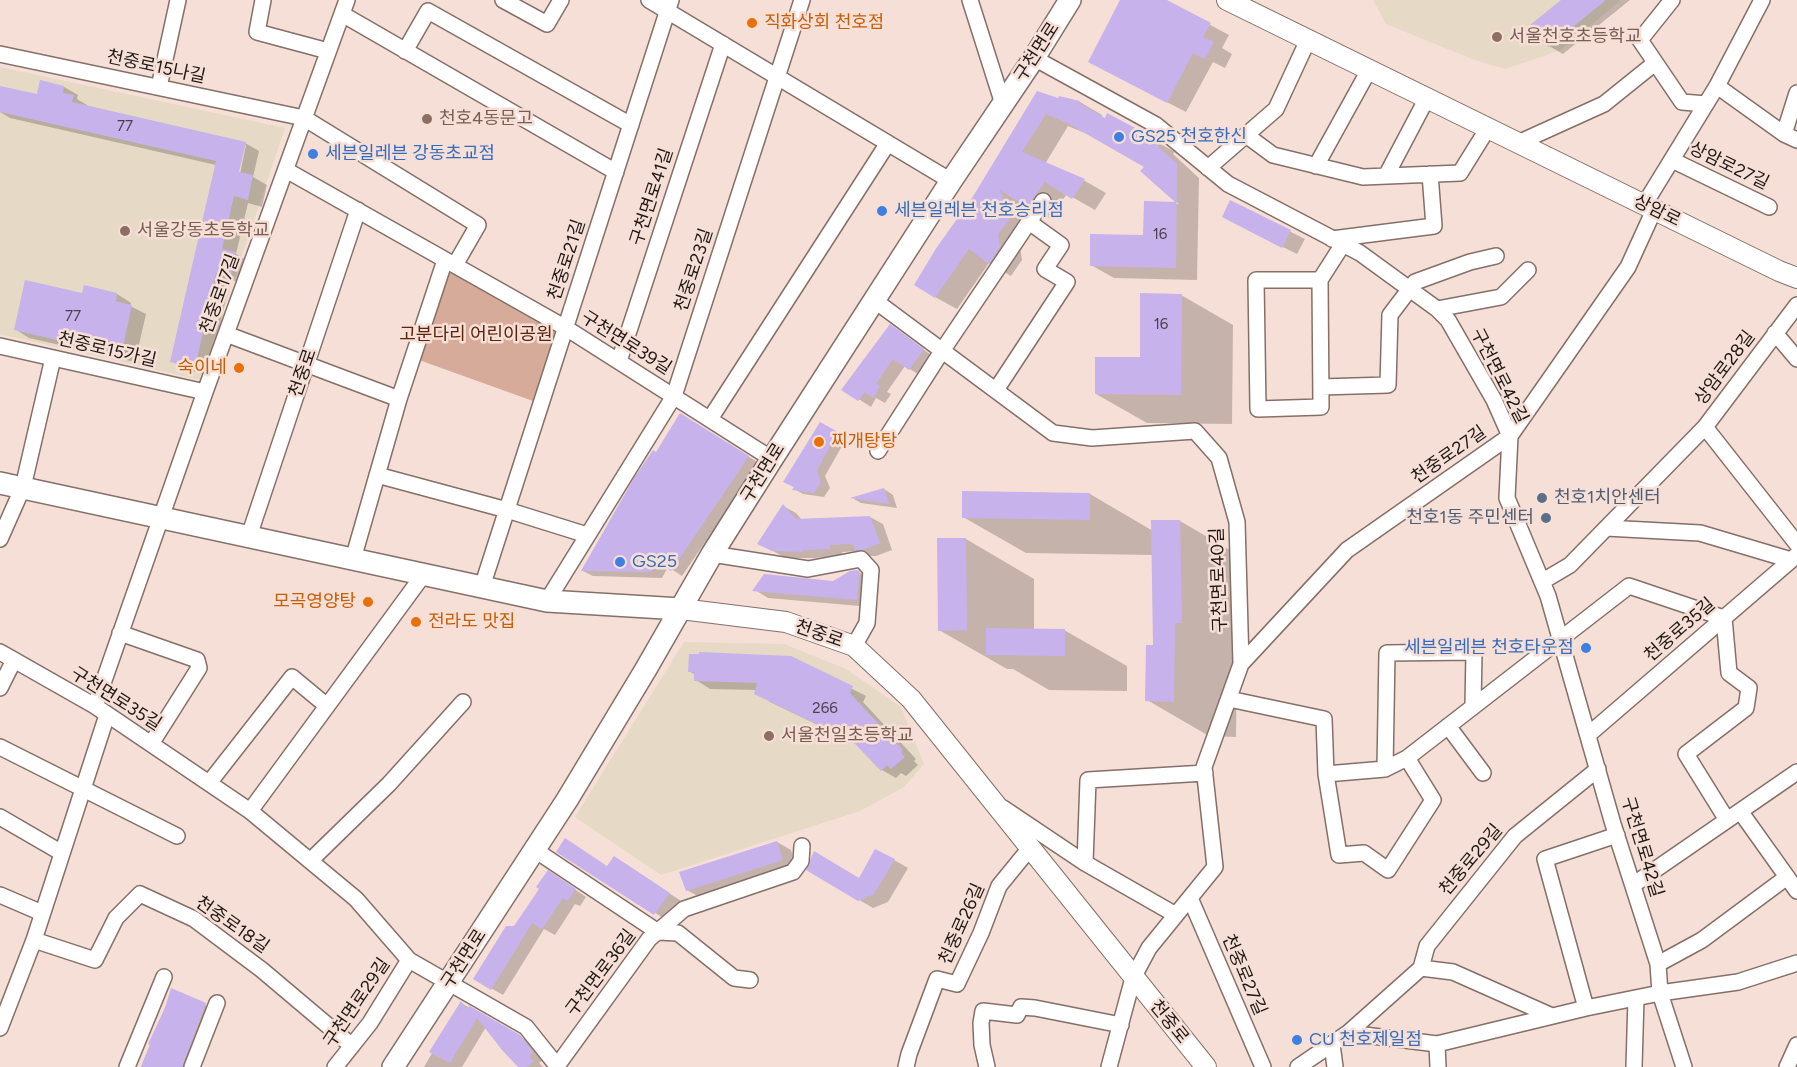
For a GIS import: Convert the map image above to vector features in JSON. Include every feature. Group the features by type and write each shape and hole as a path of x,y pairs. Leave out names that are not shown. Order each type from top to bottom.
{"main road":[{"name":"구천면로","path":"393,1067 567,800 712,554 772,459 1070,0"},
{"name":"천중로","path":"0,483 547,601 681,609"}],"street":[{"path":"159,87 178,0"},
{"path":"263,0 256,32 328,51"},
{"path":"503,0 547,24 561,0"},
{"path":"649,0 670,6 723,45 951,181"},
{"name":"천중로23길","path":"547,601 674,396 802,0"},
{"name":"구천면로","path":"970,0 1003,104"},
{"name":"상암로","path":"1227,0 1797,278"},
{"path":"1672,0 1640,40 1682,102 1706,104"},
{"name":"상암로27길","path":"1649,207 1671,160 1717,86 1757,2"},
{"name":"천중로21길","path":"482,587 670,6"},
{"name":"천중로17길","path":"160,518 344,7 405,51 616,172"},
{"path":"405,51 428,11 631,125"},
{"path":"1208,168 1276,109 1308,40"},
{"name":"구천면로41길","path":"619,361 723,45"},
{"name":"천중로15나길","path":"0,54 304,118"},
{"name":"구천면로42길","path":"1034,58 1155,125 1228,184 1360,253 1437,309 1448,320 1494,400 1510,436 1507,498 1542,581 1560,638 1617,835 1658,964 1660,993 1684,1067"},
{"path":"1518,142 1604,104 1655,63"},
{"path":"1316,166 1369,70"},
{"path":"1717,86 1791,137 1797,93"},
{"path":"1386,176 1427,98"},
{"path":"304,118 478,225 450,262 399,399 353,559"},
{"path":"1246,135 1273,155 1363,177 1460,173 1488,128"},
{"path":"710,419 888,143"},
{"name":"상암로27길","path":"1671,160 1769,207"},
{"name":"구천면로39길","path":"286,170 566,328 772,459"},
{"path":"1320,280 1256,280 1258,409 1321,407 1320,280 1337,241 1434,226 1430,174"},
{"path":"878,451 1043,201"},
{"name":"천중로27길","path":"1133,978 1149,948 1215,867 1204,767 1241,664 1347,550 1510,436 1628,267 1649,207"},
{"name":"천중로","path":"249,536 358,210"},
{"path":"996,390 1067,282 1045,269 1061,245 1029,222"},
{"path":"1321,387 1388,385 1390,315 1408,290 1415,282 1470,262 1496,256"},
{"name":"구천면로42길","path":"1437,309 1501,297 1528,270"},
{"name":"구천면로40길","path":"874,300 1053,433 1092,438 1195,431 1219,458 1237,522 1241,664"},
{"name":"상암로28길","path":"1542,581 1570,565 1705,426 1797,304"},
{"name":"상암로28길","path":"1775,333 1797,359"},
{"path":"226,334 399,399"},
{"name":"천중로15가길","path":"0,346 205,392"},
{"path":"0,539 23,488 53,358"},
{"name":"상암로28길","path":"1705,426 1797,544"},
{"path":"377,475 507,510 587,535"},
{"path":"94,706 160,518"},
{"path":"1606,528 1700,533 1794,558"},
{"path":"712,554 808,569 861,559 871,570 867,623 854,646"},
{"name":"천중로35길","path":"1588,735 1794,558"},
{"path":"250,811 424,574"},
{"path":"1326,774 1385,769 1407,758 1629,586 1724,618 1729,673 1749,688 1746,708 1686,754 1733,816 1797,891"},
{"name":"천중로","path":"681,609 786,622 854,646 911,699 1206,1067"},
{"path":"120,633 196,660 199,668 151,744"},
{"path":"1385,769 1387,653 1474,652 1473,706"},
{"path":"0,688 7,656"},
{"name":"구천면로35길","path":"7,656 94,706 250,811 356,899 409,960 448,982"},
{"path":"209,783 292,677 327,706"},
{"path":"1229,699 1324,719 1326,774 1339,855 1364,853 1388,870 1433,800 1407,758"},
{"path":"310,861 388,784 463,702"},
{"path":"0,1028 34,940 108,715"},
{"path":"1448,726 1483,773"},
{"path":"0,747 177,836"},
{"name":"천중로29길","path":"1298,1067 1348,1033 1421,968 1427,946 1515,836 1598,770"},
{"path":"1633,885 1797,772"},
{"path":"1085,863 1088,780 1205,773"},
{"path":"993,802 1085,863 1176,915"},
{"path":"0,817 62,853"},
{"path":"1586,1008 1545,859 1617,835"},
{"name":"구천면로36길","path":"448,982 526,1028 557,1067 649,939 684,909 793,872 801,861 802,846"},
{"name":"천중로26길","path":"906,1067 937,979 957,984 981,933 999,886 1030,848"},
{"path":"535,850 658,932 678,933 734,978 750,980"},
{"path":"1658,964 1702,940 1787,877"},
{"name":"천중로18길","path":"34,940 95,960 116,918 140,894 194,919 262,970 352,1046"},
{"path":"0,895 42,913"},
{"name":"천중로27길","path":"1190,898 1263,1067"},
{"name":"구천면로29길","path":"335,1067 370,1023 409,960"},
{"path":"1348,1033 1437,1044 1586,1008 1660,993 1738,982 1797,963"},
{"path":"1421,968 1454,972 1552,1016"},
{"path":"127,1067 164,977"},
{"name":"천중로","path":"1109,1067 1133,978"},
{"path":"1634,1067 1636,998"},
{"path":"192,1067 217,1004"},
{"path":"987,1067 982,1046 983,1011 1017,1015 1021,1007 1035,1008 1121,1025"},
{"path":"1332,1044 1335,1067"},
{"path":"1437,1044 1438,1067"},
{"path":"1787,1067 1797,1045"}],"shaded area":[{"name":"서울천호초등학교","path":"1373,0 1621,0 1561,50 1505,69 1475,60 1386,24"},
{"name":"서울강동초등학교","path":"0,67 285,128 200,380 0,334"},
{"name":"서울천일초등학교","path":"684,642 784,644 846,669 901,707 924,764 904,787 860,811 661,875 575,817"}],"green space":[{"name":"고분다리 어린이공원","path":"449,271 558,331 533,401 419,360"}],"building":[{"path":"1120,0 1167,0 1211,23 1203,37 1214,42 1205,59 1193,53 1167,103 1088,62"},
{"path":"1561,0 1606,0 1548,47 1530,25"},
{"path":"40,80 64,86 63,93 74,95 72,102 246,142 239,172 253,175 248,200 234,196 222,249 236,252 231,276 216,273 195,368 170,362 216,161 0,112 0,86 37,94"},
{"path":"1037,91 1058,98 1059,96 1080,101 1079,103 1105,118 1107,113 1154,138 1152,141 1177,164 1176,268 1090,266 1090,234 1143,235 1144,201 1175,202 1140,171 1144,167 1069,124 1046,114 1022,152 1085,179 1072,199 1045,182 1027,207 1000,190 1010,219 998,234 1000,247 989,264 969,249 935,298 914,285 937,247 972,198"},
{"path":"1230,200 1291,230 1282,248 1222,217"},
{"path":"25,280 82,293 84,285 117,293 116,301 132,305 121,355 14,330"},
{"path":"1140,293 1182,294 1181,395 1095,394 1095,357 1140,357"},
{"path":"890,324 924,349 909,370 893,359 876,384 880,386 873,398 865,392 858,401 841,390"},
{"path":"680,413 749,456 671,571 657,562 651,572 581,571 634,478 653,450 656,452"},
{"path":"820,422 838,432 817,470 821,482 814,493 792,490 794,487 783,482"},
{"path":"884,488 889,504 850,498"},
{"path":"962,491 1090,493 1090,520 962,518"},
{"path":"783,504 796,519 870,516 880,543 863,550 855,550 853,544 830,545 830,549 803,550 803,552 772,551 757,544"},
{"path":"1151,520 1180,520 1182,623 1175,623 1174,702 1145,701 1146,645 1153,645"},
{"path":"937,538 966,538 967,630 938,631"},
{"path":"850,571 860,572 857,600 752,591 764,574 833,581"},
{"path":"986,628 1065,629 1065,656 986,655"},
{"path":"699,652 791,656 853,686 850,693 903,750 901,752 905,757 891,769 887,765 881,771 836,724 833,732 754,694 757,683 694,681 694,672 688,672 689,654 699,654"},
{"path":"565,838 607,866 614,856 670,893 654,915 556,852"},
{"path":"777,841 783,860 686,891 679,872"},
{"path":"875,849 895,859 874,894 858,901 806,870 814,851 859,878"},
{"path":"548,870 576,889 568,901 563,898 542,929 532,923 491,990 473,979 506,926 514,926 539,889 536,887"},
{"path":"171,988 206,1003 182,1067 141,1067 150,1045 148,1044 165,1008"},
{"path":"461,1001 466,1009 468,1005 520,1035 533,1052 529,1056 534,1061 527,1067 518,1067 477,1018 450,1063 429,1052"}],"place":[{"name":"직화상회 천호점","path":"752,23"},
{"name":"서울천호초등학교","path":"1497,37"},
{"name":"천호4동문고","path":"427,119"},
{"name":"GS25 천호한신","path":"1119,137"},
{"name":"세븐일레븐 강동초교점","path":"313,154"},
{"name":"세븐일레븐 천호승리점","path":"882,211"},
{"name":"서울강동초등학교","path":"125,231"},
{"name":"숙이네","path":"239,368"},
{"name":"찌개탕탕","path":"819,442"},
{"name":"천호1치안센터","path":"1542,498"},
{"name":"천호1동 주민센터","path":"1546,518"},
{"name":"GS25","path":"620,562"},
{"name":"모곡영양탕","path":"368,602"},
{"name":"전라도 맛집","path":"416,622"},
{"name":"세븐일레븐 천호타운점","path":"1586,648"},
{"name":"서울천일초등학교","path":"769,736"},
{"name":"CU 천호제일점","path":"1297,1040"}]}
